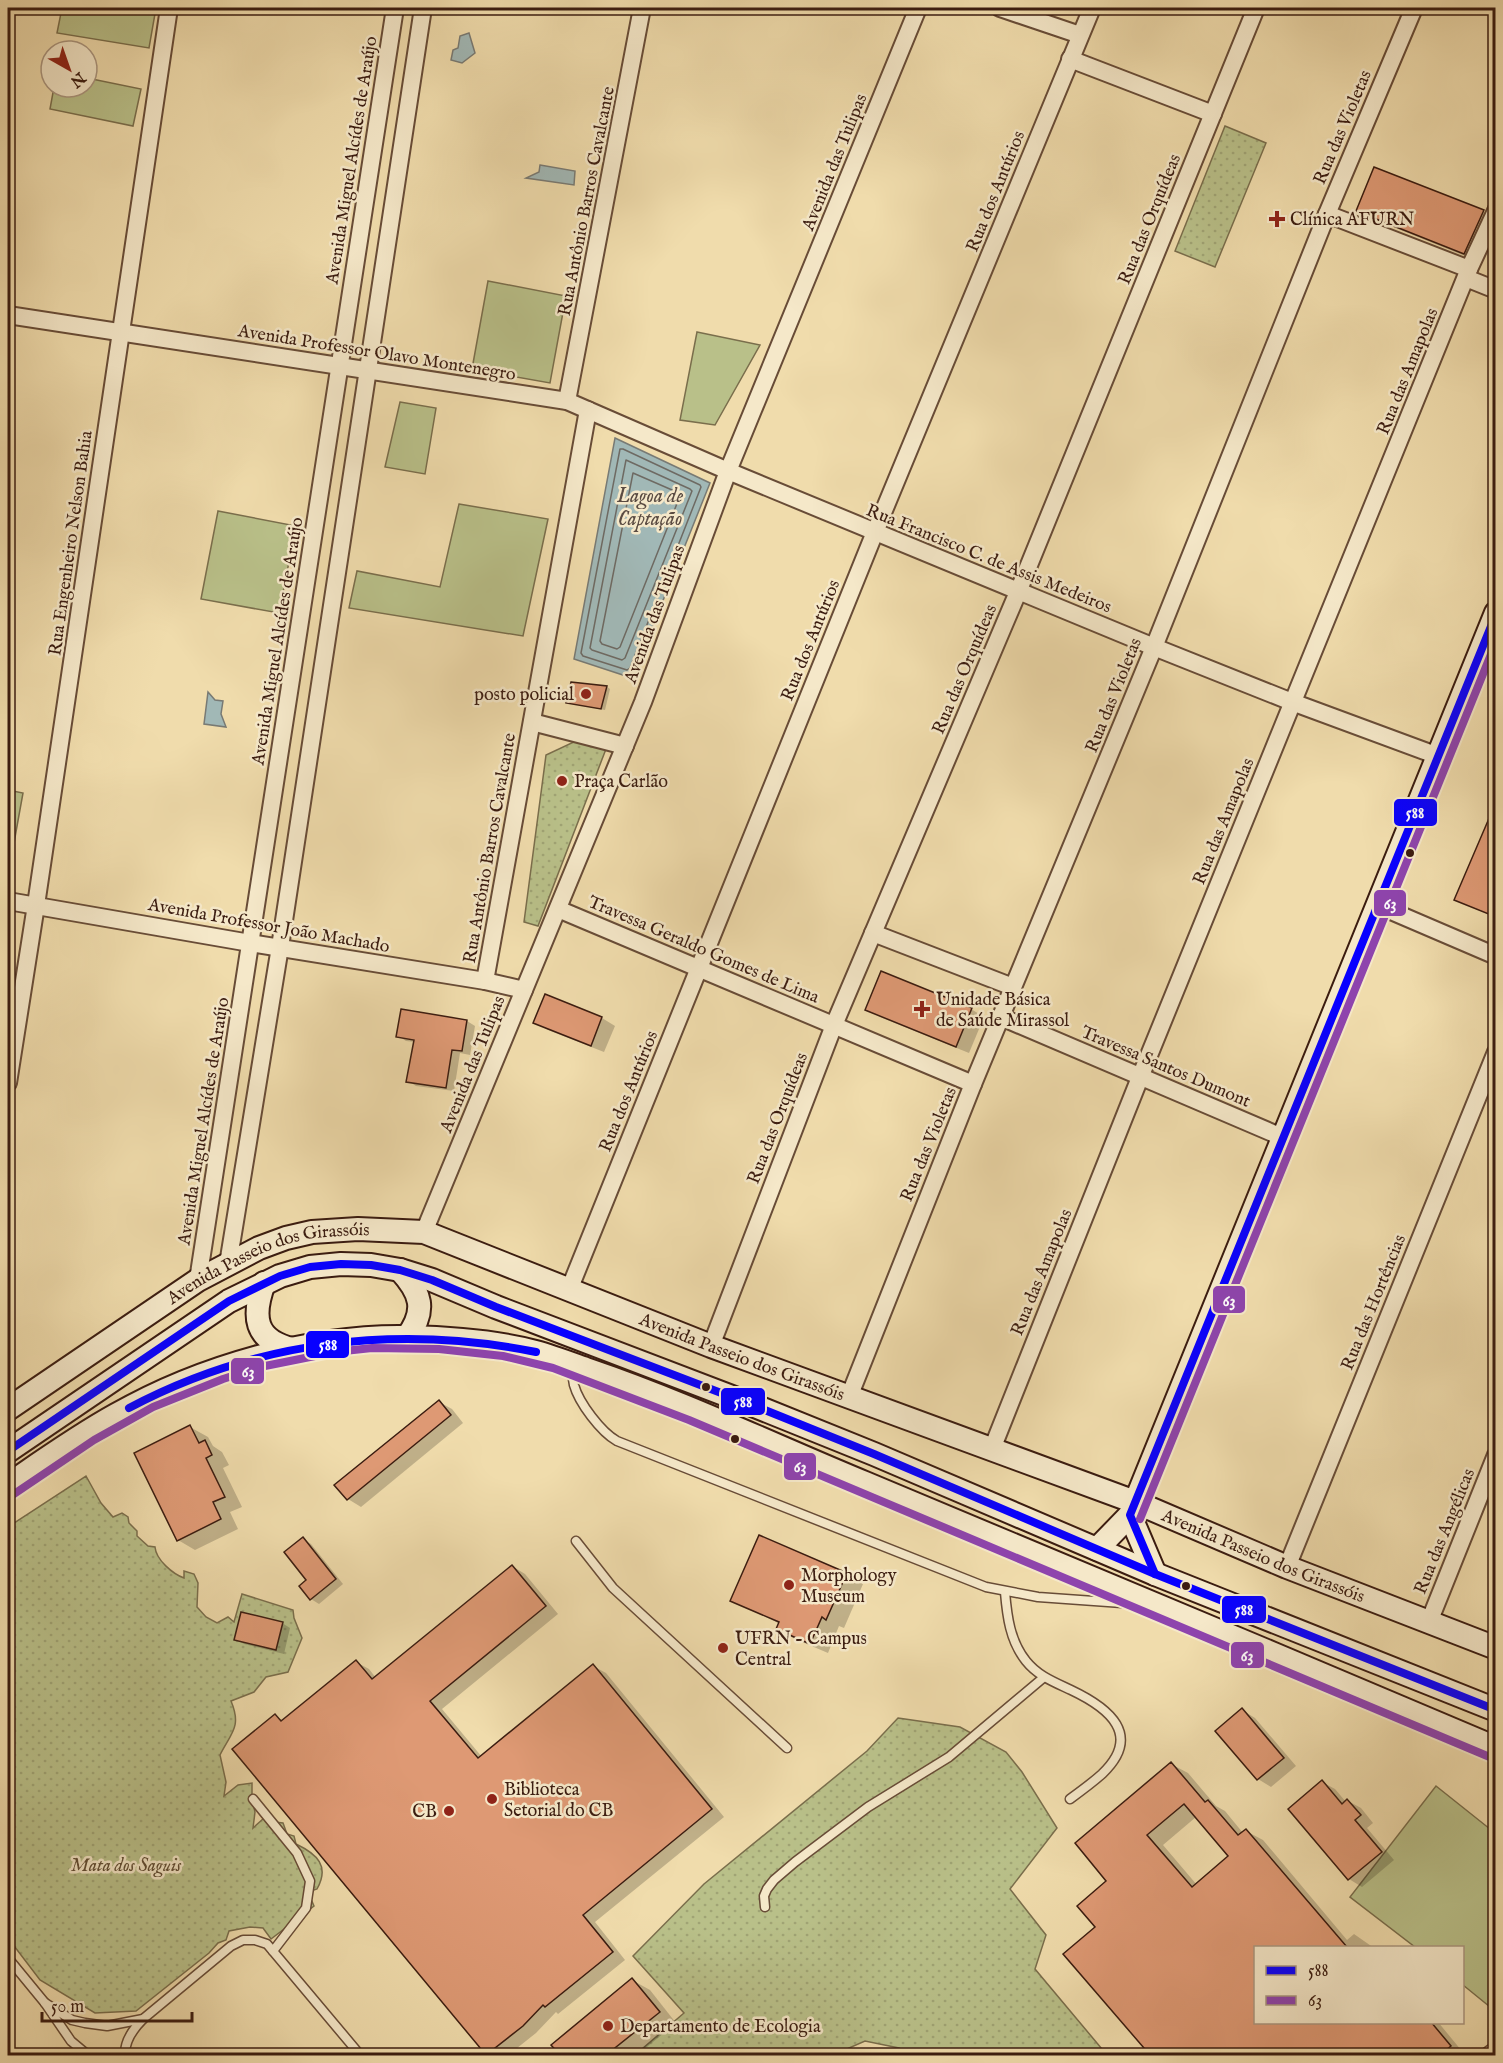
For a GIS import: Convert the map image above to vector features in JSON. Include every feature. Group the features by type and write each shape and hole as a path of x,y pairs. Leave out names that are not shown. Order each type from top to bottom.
{"main road":[{"path":"1097,1550 1132,1508 1438,756 1490,644 1496,613"},
{"name":"Avenida Passeio dos Girassóis","path":"8,1409 198,1280 286,1238 312,1232 358,1229 424,1232 711,1346 992,1449 1132,1508 1496,1648"},
{"path":"8,1451 229,1301 280,1276 310,1267 341,1264 371,1265 400,1270 432,1280 496,1307 760,1408 1155,1574 1496,1710"},
{"path":"400,1270 416,1291 420,1302 418,1320 407,1337"},
{"path":"264,1284 256,1308 257,1318 274,1343 292,1349"},
{"path":"8,1485 115,1415 158,1393 204,1373 292,1349 369,1338 407,1337 491,1344 535,1351 626,1382 693,1409 1496,1748"},
{"path":"1132,1508 1155,1574"}],"street":[{"name":"Rua Engenheiro Nelson Bahia","path":"8,1083 169,8"},
{"name":"Avenida Miguel Alcídes de Araújo","path":"198,1280 395,8"},
{"path":"228,1264 280,947 423,8"},
{"name":"Rua Antônio Barros Cavalcante","path":"567,401 642,8"},
{"name":"Avenida das Tulipas","path":"424,1232 643,702 728,471 918,8"},
{"path":"1000,8 1080,35"},
{"name":"Rua dos Antúrios","path":"569,1290 875,532 1092,8"},
{"name":"Rua das Orquídeas","path":"711,1346 834,1025 1018,592 1256,8"},
{"name":"Rua das Violetas","path":"849,1397 973,1084 1154,647 1327,214 1414,8"},
{"path":"1071,59 1213,114"},
{"path":"1327,214 1468,274 1496,290"},
{"name":"Rua das Amapolas","path":"992,1449 1292,702 1468,274 1494,218"},
{"name":"Avenida Professor Olavo Montenegro","path":"8,315 567,401 728,471"},
{"name":"Rua Antônio Barros Cavalcante","path":"485,981 588,410"},
{"name":"Rua Francisco C. de Assis Medeiros","path":"728,471 1154,647 1292,702 1438,756"},
{"name":"Rua Antônio Barros Cavalcante","path":"532,722 625,746"},
{"name":"Avenida Professor João Machado","path":"8,901 250,944 485,981 524,990"},
{"path":"1377,905 1496,956"},
{"name":"Travessa Geraldo Gomes de Lima","path":"558,909 973,1084"},
{"path":"873,933 1013,987"},
{"name":"Travessa Santos Dumont","path":"1001,1017 1282,1137"},
{"name":"Rua das Hortências","path":"1287,1567 1496,1052"},
{"name":"Rua das Angélicas","path":"1429,1622 1496,1455"}],"lane":[{"path":"571,1363 574,1388 581,1400 600,1428 617,1441 986,1587 1038,1597 1159,1605"},
{"path":"576,1541 614,1588 787,1748"},
{"path":"1005,1592 1007,1618 1014,1639 1026,1661 1043,1678 1097,1704 1116,1720 1122,1737 1118,1755 1103,1773 1070,1799"},
{"path":"765,1907 764,1896 767,1888 795,1862 868,1807 949,1757 1043,1678"},
{"path":"253,1799 297,1853 310,1881 306,1908 273,1951"},
{"path":"125,2055 125,2047 131,2032 143,2019 231,1946 243,1940 255,1940 267,1944 358,2054"},
{"path":"8,1958 45,2003 71,2041 89,2055"},
{"path":"45,2003 72,2020 85,2023 107,2026 143,2019"},
{"path":"1481,2055 1496,2045"}],"green space":[{"path":"62,8 156,8 149,48 57,33"},
{"path":"99,80 141,89 133,126 50,109 52,99 99,99"},
{"path":"1225,126 1266,143 1215,267 1175,251"},
{"path":"488,281 566,296 550,383 472,369"},
{"path":"697,332 760,345 715,425 680,420"},
{"path":"400,402 436,408 425,474 385,467"},
{"path":"459,504 548,519 523,636 349,608 357,571 440,587"},
{"path":"218,511 296,526 279,613 201,599"},
{"path":"580,739 606,749 538,926 524,922 546,755"},
{"path":"8,790 23,793 8,876"},
{"name":"Mata dos Saguis","path":"86,1476 101,1503 113,1517 122,1513 128,1517 129,1523 137,1531 137,1536 148,1546 155,1547 158,1557 166,1566 184,1578 184,1571 194,1574 198,1583 197,1607 206,1617 217,1623 228,1617 234,1622 242,1594 293,1610 302,1638 288,1672 266,1677 254,1692 231,1701 235,1717 234,1730 220,1755 226,1782 224,1796 238,1785 252,1783 255,1812 253,1828 264,1818 283,1823 287,1834 294,1836 296,1844 310,1852 319,1862 322,1867 321,1881 317,1889 308,1892 314,1906 271,1939 263,1928 250,1927 229,1931 226,1940 218,1943 209,1953 136,2011 95,2013 40,1980 8,1938 8,1527"},
{"path":"898,1718 960,1727 1006,1752 1022,1772 1057,1828 1010,1889 1046,1935 1035,1969 1107,2055 912,2055 899,2048 865,2041 833,2055 635,2055 684,2013 633,1956 704,1884 867,1751"},
{"path":"1436,1786 1495,1833 1495,2011 1464,1986 1464,1946 1414,1946 1350,1897"}],"water":[{"path":"469,33 475,53 462,63 451,60 453,50 458,48 460,36"},
{"path":"540,165 575,171 574,185 526,178 539,172"},
{"name":"Lagoa de Captação","path":"615,438 710,483 632,678 574,659"},
{"path":"208,692 215,700 223,701 221,714 226,727 204,724"}],"building":[{"path":"1374,167 1484,210 1464,254 1356,211"},
{"name":"posto policial","path":"571,682 607,686 601,709 566,703"},
{"path":"1496,802 1496,917 1454,900"},
{"path":"881,971 972,1008 956,1047 865,1010"},
{"path":"545,994 602,1017 591,1046 533,1023"},
{"path":"401,1009 467,1020 462,1051 452,1050 446,1088 406,1082 414,1040 396,1037"},
{"path":"439,1400 451,1415 347,1500 334,1485"},
{"path":"190,1425 199,1443 205,1440 212,1455 206,1458 225,1497 213,1502 221,1519 177,1541 134,1453"},
{"name":"Morphology Museum","path":"759,1535 847,1573 826,1620 822,1617 810,1644 776,1629 779,1622 730,1601"},
{"path":"303,1537 336,1579 310,1600 299,1586 306,1580 284,1552"},
{"name":"CB","path":"512,1565 546,1606 430,1701 478,1758 593,1664 712,1809 583,1915 613,1952 545,2007 543,2005 523,2026 486,2055 232,1749 275,1714 281,1721 356,1660 372,1679"},
{"path":"241,1612 283,1622 276,1650 234,1640"},
{"path":"1242,1708 1284,1758 1257,1780 1215,1731"},
{"path":"1171,1762 1205,1802 1208,1800 1238,1835 1246,1829 1346,1946 1254,1946 1254,2024 1433,2024 1451,2046 1440,2055 1150,2055 1063,1954 1095,1927 1077,1906 1106,1881 1075,1843","holes":["1184,1804 1228,1856 1192,1887 1147,1835"]},
{"path":"1322,1780 1342,1804 1347,1799 1361,1815 1355,1820 1382,1852 1348,1880 1288,1809"},
{"name":"Departamento de Ecologia","path":"632,1978 660,2012 606,2055 560,2055 551,2045"}],"transit line":[{"name":"588","path":"1155,1574 1130,1515 1496,614"},
{"name":"63","path":"1140,1519 1496,642"},
{"name":"588","path":"8,1451 229,1301 280,1276 310,1267 341,1264 371,1265 400,1270 432,1280 496,1307 750,1404 874,1454 1155,1574 1496,1710"},
{"name":"588","path":"129,1408 177,1385 226,1367 276,1353 327,1344 379,1340 431,1340 483,1344 536,1352"},
{"name":"63","path":"14,1494 94,1440 153,1407 260,1367 335,1352 372,1348 439,1349 503,1356 553,1368 689,1420 1492,1758"}],"place":[{"name":"Clínica AFURN","path":"1277,219"},
{"name":"posto policial","path":"586,694"},
{"name":"Praça Carlão","path":"562,781"},
{"name":"Unidade Básica de Saúde Mirassol","path":"922,1009"},
{"name":"Morphology Museum","path":"789,1585"},
{"name":"UFRN - Campus Central","path":"723,1648"},
{"name":"Biblioteca Setorial do CB","path":"492,1799"},
{"name":"CB","path":"449,1811"},
{"name":"Departamento de Ecologia","path":"608,2026"}]}
